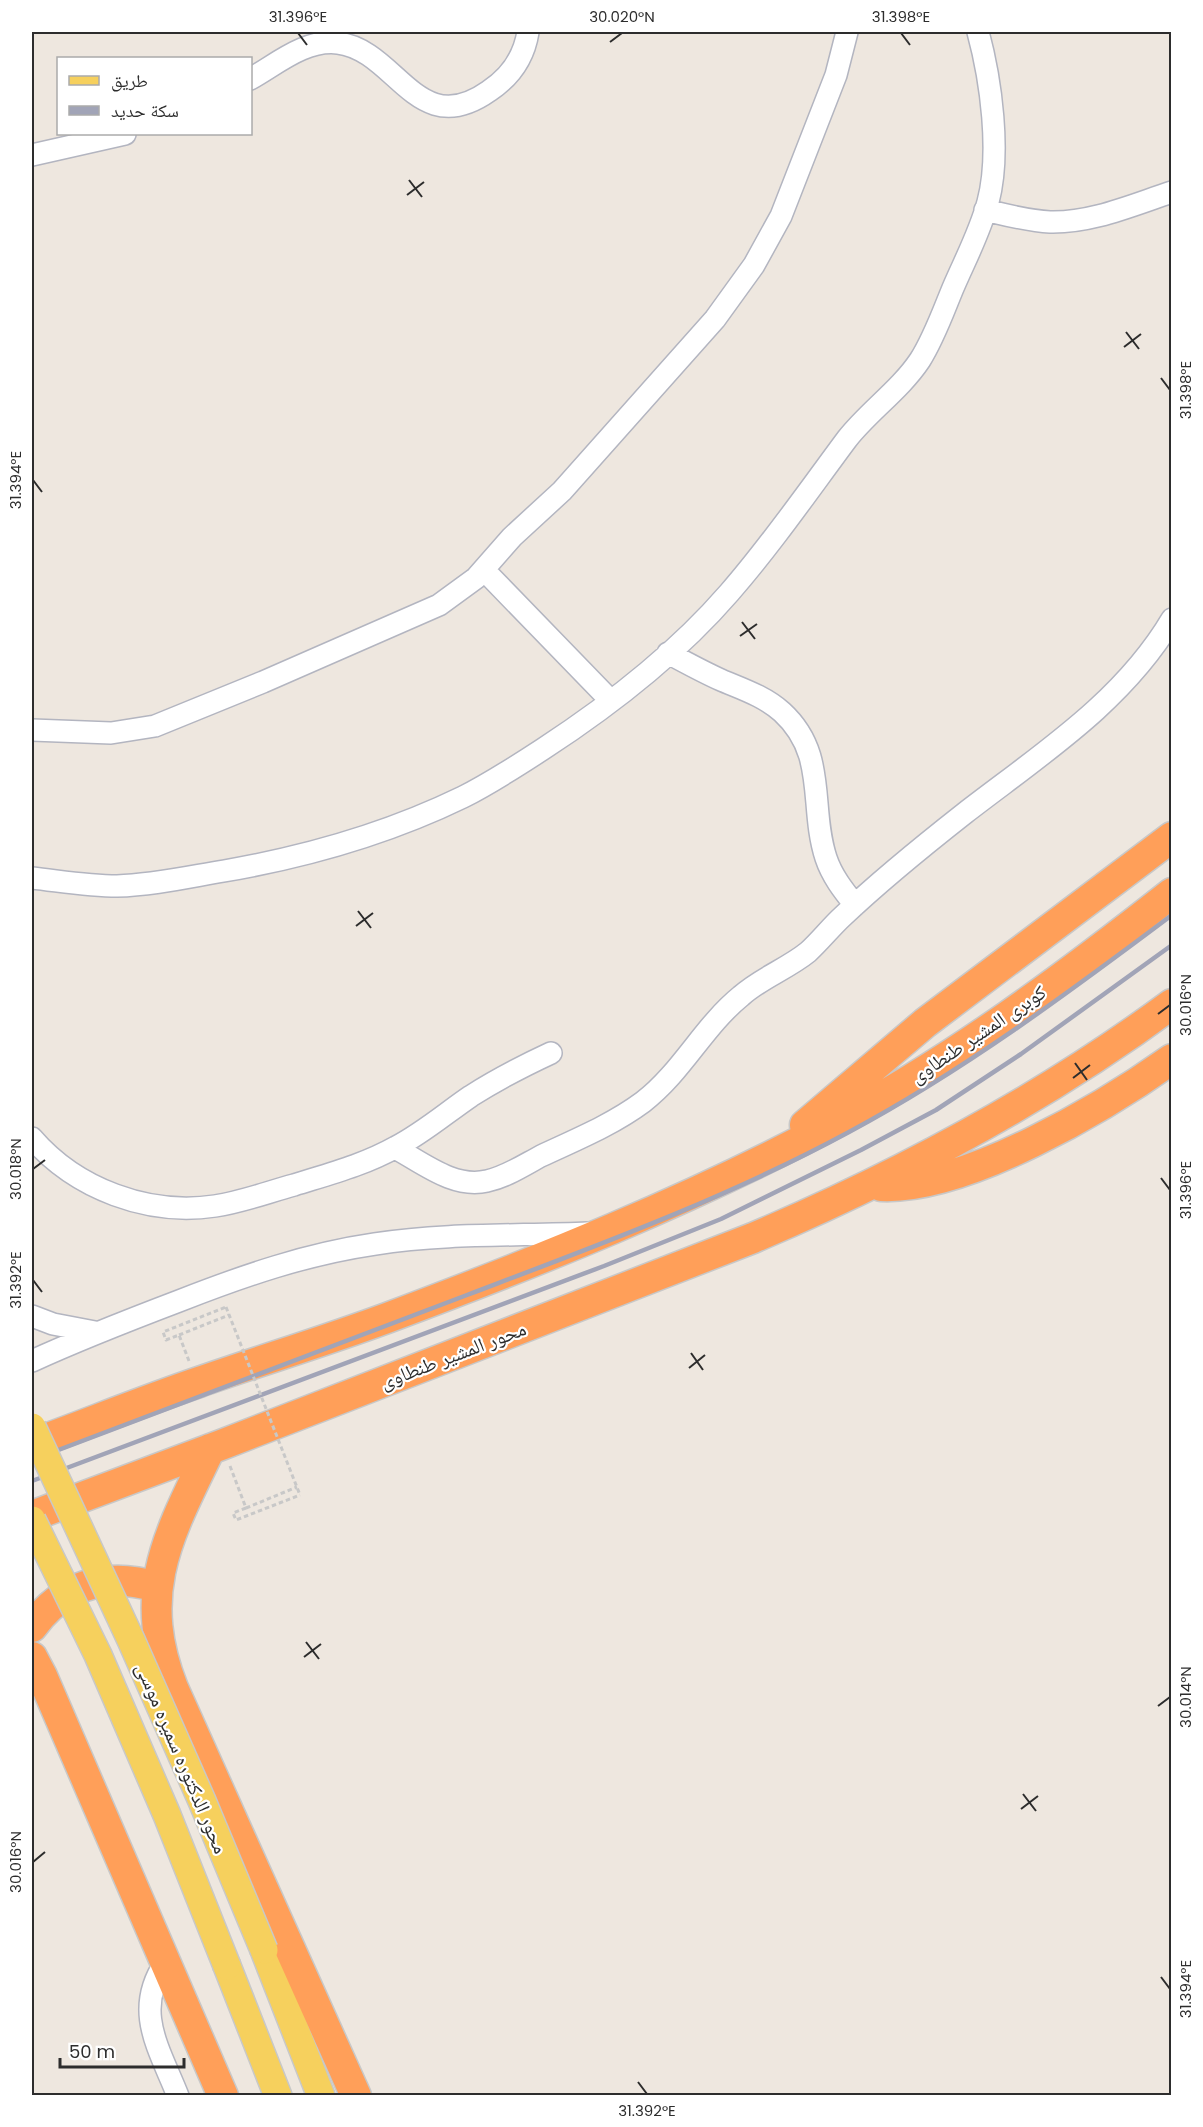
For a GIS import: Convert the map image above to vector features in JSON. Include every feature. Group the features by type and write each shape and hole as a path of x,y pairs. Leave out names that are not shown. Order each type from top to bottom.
{"highway":[{"path":"32,1444 198,1382 385,1319 477,1284 600,1233 772,1156 847,1088 925,1023 1172,837"},
{"name":"كوبرى المشير طنطاوى","path":"772,1156 900,1086 961,1048 1079,966 1172,893"},
{"path":"872,1185 987,1125 1102,1053 1172,1004"},
{"path":"872,1185 891,1186 930,1182 986,1162 1095,1108 1172,1059"},
{"name":"محور المشير طنطاوى","path":"32,1518 753,1238 872,1185"},
{"path":"216,1447 168,1538 157,1587 158,1639 170,1680 356,2096"},
{"path":"32,1627 51,1605 64,1596 93,1583 125,1580 157,1587"},
{"path":"32,1657 223,2096"}],"main road":[{"name":"محور الدكتوره سميره موسى","path":"32,1427 136,1650 202,1801 321,2096"},
{"name":"محور الدكتوره سميره موسى","path":"32,1518 98,1655 167,1815 278,2096"}],"street":[{"path":"252,78 303,48 326,42 338,43 350,45 369,55 425,100 457,105 484,95 509,73 522,54 528,32"},
{"path":"32,730 111,733 155,726 263,682 439,605 464,588 484,570 512,537 578,473 715,320 742,284 768,241 792,191 836,75 847,32"},
{"path":"32,878 116,886 163,882 249,866 331,846 411,819 464,796 532,756 611,701 668,653 729,593 855,429 905,379 931,340 985,210 993,171 990,90 978,32"},
{"path":"32,155 121,135"},
{"path":"985,210 1033,220 1068,221 1106,214 1172,192"},
{"path":"484,570 611,701"},
{"path":"395,1148 446,1177 456,1181 479,1183 501,1176 613,1121 643,1102 674,1073 713,1023 741,995 808,952 903,862 1101,706 1134,673 1172,619"},
{"path":"668,653 757,695 776,707 792,723 809,751 814,766 825,857 839,885 855,905"},
{"path":"32,1138 63,1168 91,1184 141,1204 176,1208 215,1206 351,1168 395,1148 421,1133 495,1082 551,1053"},
{"path":"32,1361 95,1332 243,1277 275,1266 341,1250 440,1237 600,1233"},
{"path":"32,1316 53,1324 95,1332"},
{"path":"165,1963 151,1992 149,2014 153,2035 178,2096"}],"path":[{"path":"229,1315 166,1340 163,1332 226,1307 300,1495 236,1520 233,1513 297,1488"},
{"path":"179,1335 198,1382"},
{"path":"216,1447 246,1508"}],"railway":[{"path":"32,1460 661,1220 803,1156 891,1108 974,1057 1054,1002 1172,915"},
{"path":"32,1481 604,1266 721,1219 936,1110 1021,1054 1172,945"}]}
